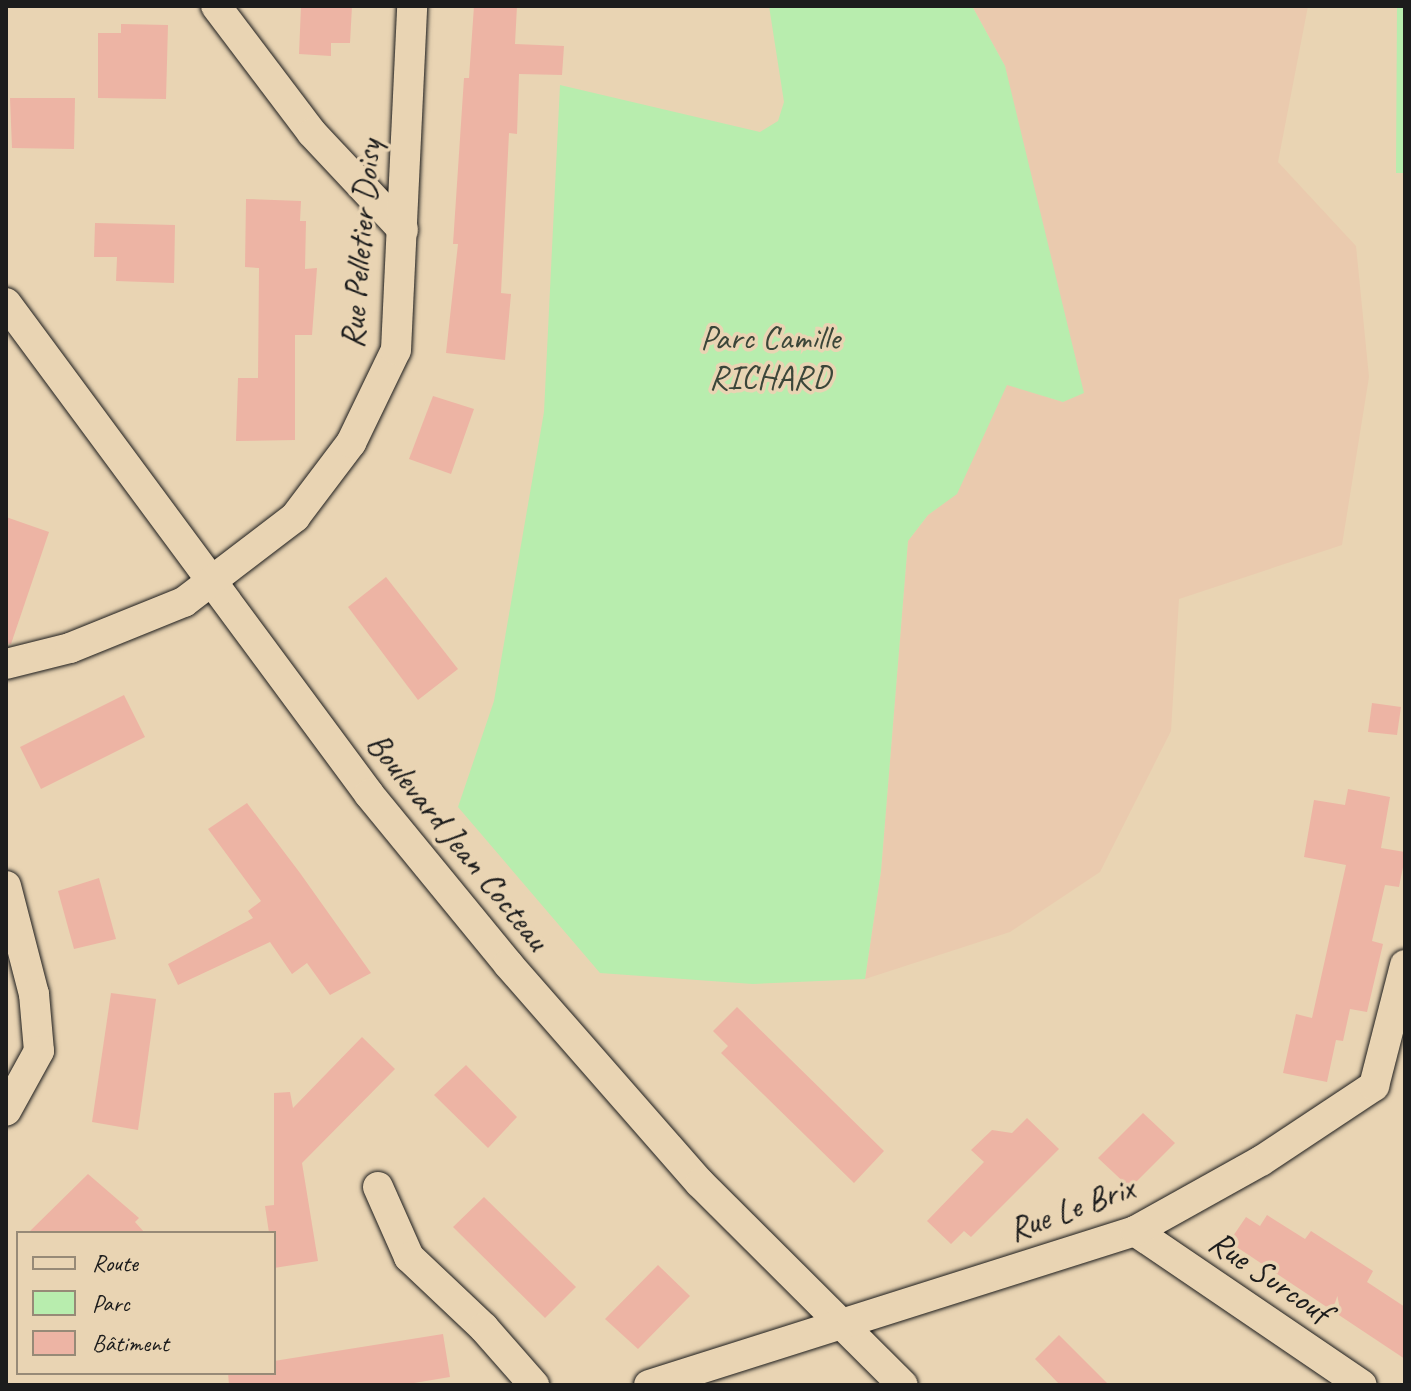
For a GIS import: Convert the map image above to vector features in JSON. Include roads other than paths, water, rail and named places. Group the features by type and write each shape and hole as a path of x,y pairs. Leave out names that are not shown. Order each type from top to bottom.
{"street":[{"path":"216,6 312,133 403,230"},
{"path":"235,6 238,39"},
{"name":"Rue Pelletier Doisy","path":"6,664 70,648 184,602 295,517 351,443 396,350 412,6"},
{"name":"Boulevard Jean Cocteau","path":"6,303 210,585 369,794 508,964 700,1183 903,1385"},
{"path":"6,886 34,994 39,1051 6,1111"},
{"name":"Rue Le Brix","path":"649,1385 1135,1231 1261,1161 1374,1086 1405,965"},
{"path":"378,1187 409,1257 484,1328 534,1385"},
{"name":"Rue Surcouf","path":"1135,1231 1362,1385"}],"park label":[{"name":"Parc Camille RICHARD","path":"770,356"}]}
